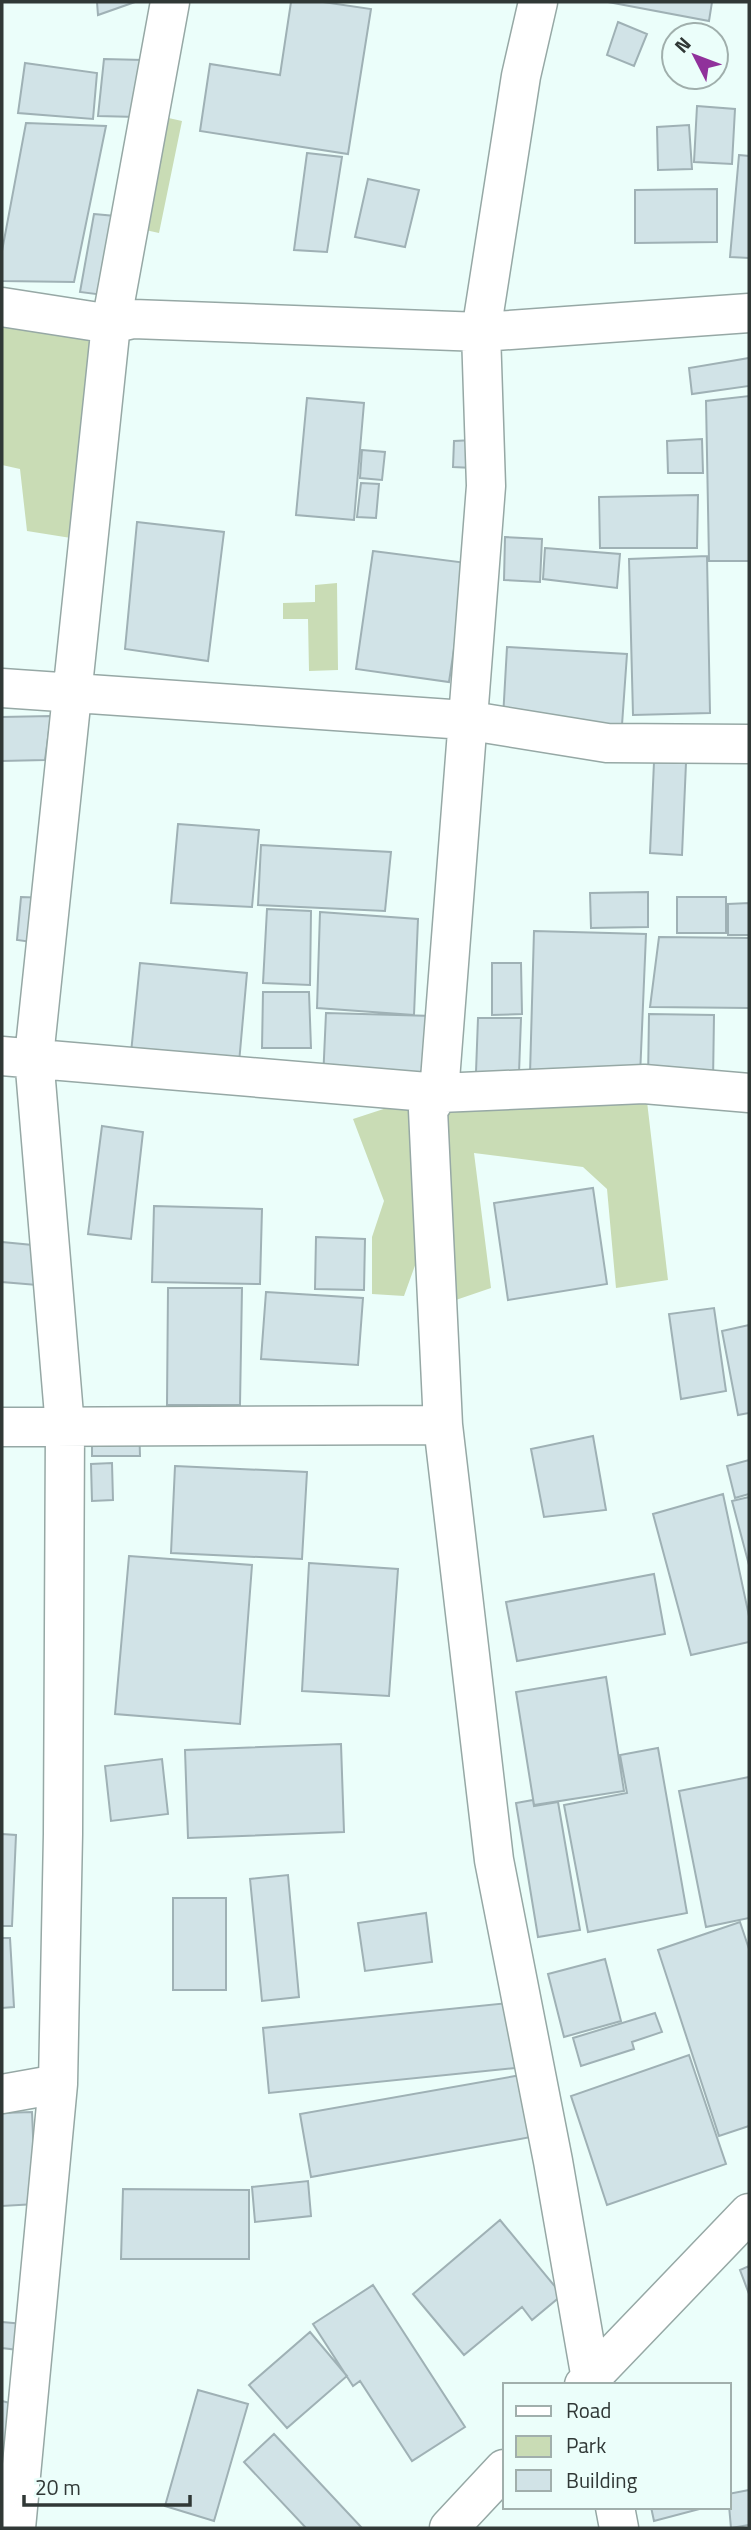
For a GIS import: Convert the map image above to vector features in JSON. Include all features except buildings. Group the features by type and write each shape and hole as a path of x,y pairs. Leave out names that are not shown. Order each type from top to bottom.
{"street":[{"path":"16,2528 58,2084 65,1427 18,1057 72,693 111,324 170,2"},
{"path":"538,2 521,76 481,332 486,486 465,720 439,1093 428,1110 443,1425 494,1860 553,2161 589,2382"},
{"path":"2,307 111,324 133,318 481,332 749,313"},
{"path":"2,688 465,720 607,743 749,744"},
{"path":"18,1057 439,1093 644,1084 749,1093"},
{"path":"2,1427 443,1425"},
{"path":"2,2094 58,2084"},
{"path":"589,2382 749,2213"},
{"path":"449,2528 503,2470"},
{"path":"615,2509 619,2528"}],"green space":[{"path":"155,115 182,121 159,233 132,227"},
{"path":"2,315 93,323 71,538 27,531 20,469 2,465"},
{"path":"337,583 338,670 309,671 308,619 283,619 283,603 315,602 315,585"},
{"path":"646,1093 668,1280 616,1288 607,1189 583,1167 474,1153 491,1288 450,1302 443,1096"},
{"path":"408,1101 426,1235 404,1296 372,1294 372,1237 384,1201 353,1119"}]}
